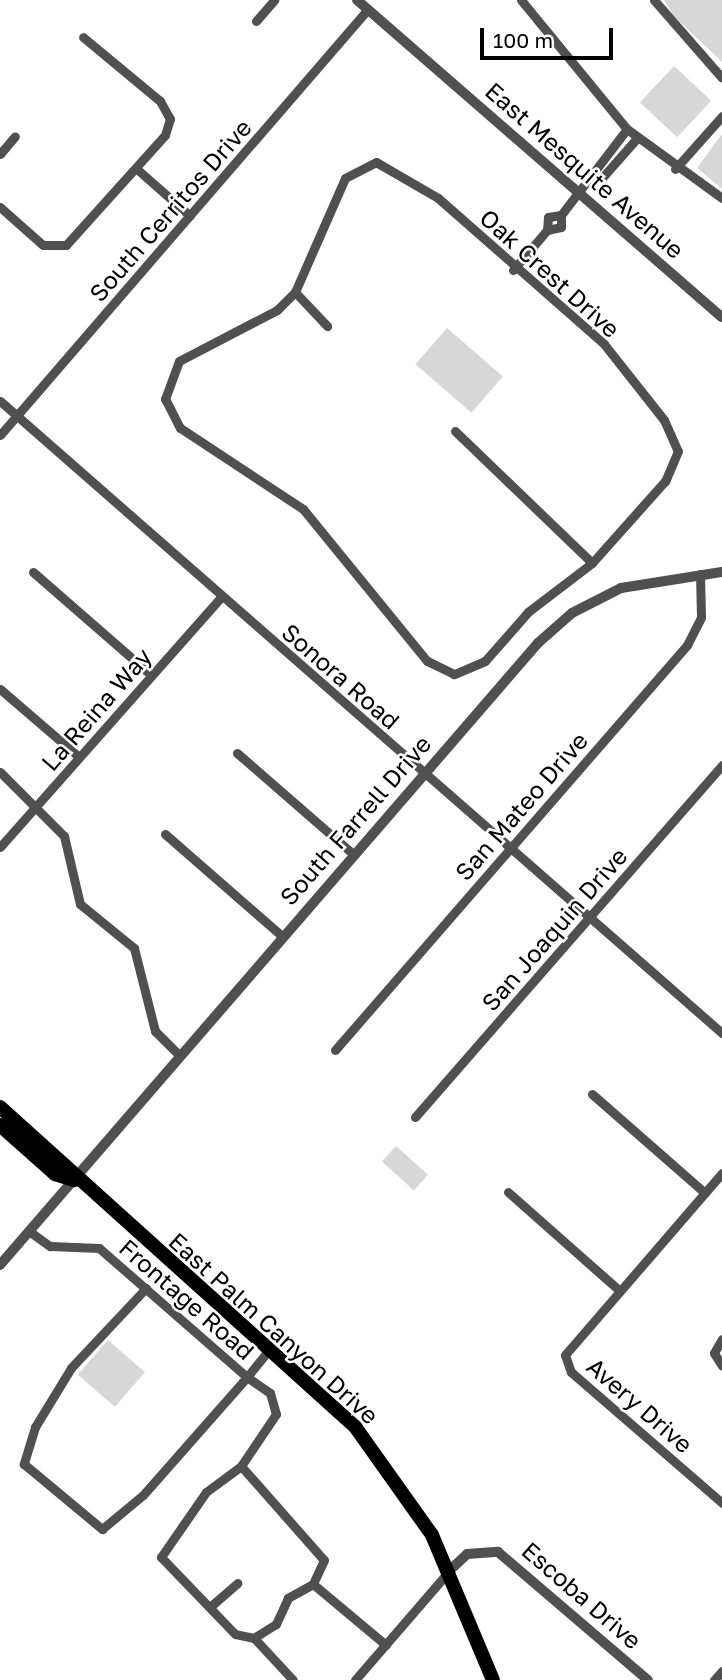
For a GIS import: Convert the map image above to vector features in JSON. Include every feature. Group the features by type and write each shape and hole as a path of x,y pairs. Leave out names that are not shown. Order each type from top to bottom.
{"main road":[{"name":"East Palm Canyon Drive","path":"0,1107 65,1163 74,1180 270,1349 364,1438 418,1511 450,1570 493,1680"},
{"name":"East Palm Canyon Drive","path":"0,1125 55,1174 74,1180"}],"street":[{"path":"256,21 274,0"},
{"name":"East Mesquite Avenue","path":"357,0 722,317"},
{"path":"521,0 627,129 676,169 722,198"},
{"path":"654,0 722,78"},
{"name":"South Cerritos Drive","path":"0,435 368,9"},
{"path":"0,207 56,249 78,238 165,135 167,111 83,37"},
{"path":"676,169 722,116"},
{"path":"513,271 547,230 561,226 561,215 592,178 592,169 627,129"},
{"path":"0,154 15,136"},
{"path":"592,178 601,179 637,138"},
{"name":"Oak Crest Drive","path":"295,292 335,197 362,165 376,162 392,168 438,198 513,271 604,344 664,420 678,451 665,481 592,563"},
{"path":"138,170 190,216"},
{"path":"327,326 295,292 277,310 179,361 165,399 180,428 303,509 428,661 454,674 485,661 528,612 592,563 454,431"},
{"name":"Sonora Road","path":"0,401 722,1033"},
{"path":"33,572 151,675"},
{"name":"South Farrell Drive","path":"0,1265 538,643 572,613 621,588 722,572"},
{"name":"San Mateo Drive","path":"335,1050 695,634 700,574"},
{"name":"La Reina Way","path":"0,847 222,596"},
{"path":"0,689 78,757"},
{"path":"237,754 353,854"},
{"name":"San Joaquin Drive","path":"415,1117 722,765"},
{"path":"0,772 37,805 64,836 85,911 134,948 155,1031 179,1055"},
{"path":"165,834 282,936"},
{"path":"592,1094 705,1193"},
{"path":"508,1192 620,1291 722,1173"},
{"name":"Frontage Road","path":"29,1231 50,1246 99,1248 247,1377 270,1349"},
{"path":"146,1288 71,1368 24,1457 29,1471 102,1529 143,1495 247,1377 270,1393 276,1414 241,1466 206,1492 161,1557 235,1634 254,1637 293,1680"},
{"name":"Avery Drive","path":"620,1291 572,1345 566,1362 722,1503"},
{"path":"722,1339 714,1353 722,1366"},
{"path":"241,1466 324,1560 313,1584 288,1598 276,1624 254,1637"},
{"name":"Escoba Drive","path":"450,1570 467,1554 498,1552 648,1680"},
{"path":"355,1680 450,1570"},
{"path":"211,1606 237,1583"},
{"path":"313,1584 386,1645"},
{"path":"714,1680 722,1671"}],"shaded area":[{"path":"664,0 722,0 722,62 673,15"},
{"path":"674,66 711,101 677,137 640,103"},
{"path":"722,134 722,189 697,168"},
{"path":"447,328 503,377 471,413 416,364"},
{"path":"396,1146 428,1175 414,1190 382,1162"},
{"path":"108,1340 145,1372 115,1407 78,1375"}]}
